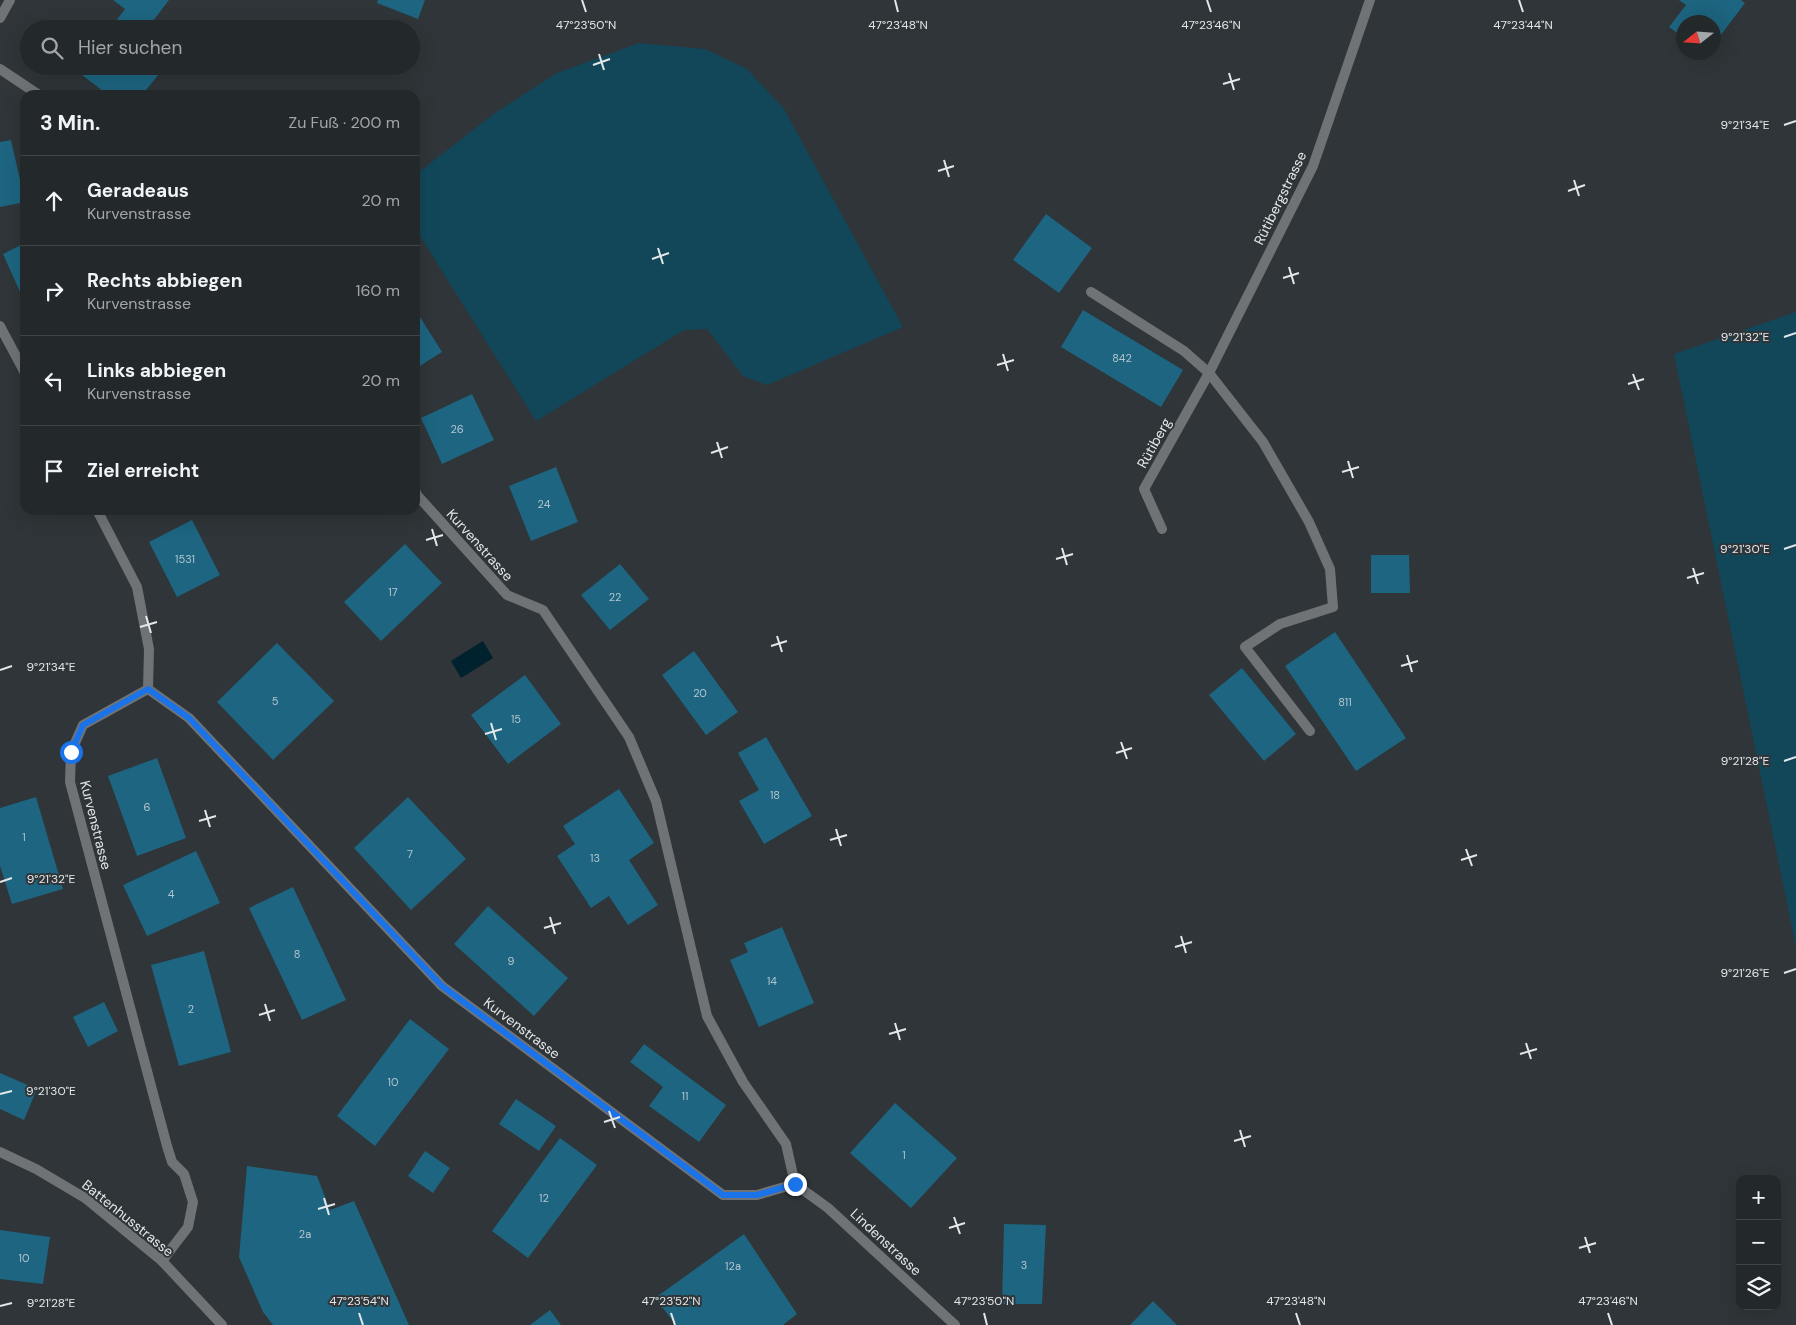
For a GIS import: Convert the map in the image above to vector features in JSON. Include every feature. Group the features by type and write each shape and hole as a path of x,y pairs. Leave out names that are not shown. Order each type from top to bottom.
{"street":[{"path":"0,18 10,0"},
{"name":"Rütibergstrasse","path":"1209,373 1313,166 1370,0"},
{"path":"0,69 32,90"},
{"path":"1091,292 1184,351 1209,373 1263,442 1309,522 1330,569 1333,607 1280,624 1245,647 1310,731"},
{"path":"0,326 20,364"},
{"name":"Rütiberg","path":"1162,529 1144,489 1209,373"},
{"name":"Kurvenstrasse","path":"162,1261 188,1227 193,1202 184,1174 172,1162 166,1146 70,782 71,752 83,725 148,689 189,718 442,986 723,1195 757,1195 795,1184 786,1144 744,1082 708,1016 656,801 629,737 543,610 507,595 420,499"},
{"path":"100,515 137,587 149,649 148,689"},
{"name":"Battenhusstrasse","path":"0,1152 36,1169 85,1198 162,1261 222,1325"},
{"name":"Lindenstrasse","path":"795,1184 828,1208 956,1325"}],"shaded area":[{"path":"639,43 705,49 747,69 784,109 903,327 767,385 743,376 707,329 684,330 536,421 420,236 420,171 495,113 557,73"},
{"path":"1796,312 1796,947 1674,354"},
{"path":"483,641 493,658 461,678 451,661"}],"building":[{"path":"113,0 169,0 154,20 117,20 125,9"},
{"path":"378,0 425,0 418,19 377,3"},
{"path":"1679,0 1741,0 1745,3 1721,35 1721,15 1678,15 1686,5"},
{"path":"1676,18 1676,32 1669,27"},
{"path":"82,75 158,75 146,90 102,90"},
{"path":"11,140 20,180 20,203 0,207 0,142"},
{"path":"1046,214 1092,248 1059,293 1013,260"},
{"path":"20,246 20,292 3,254"},
{"path":"1083,310 1183,370 1161,407 1061,347"},
{"path":"420,317 442,352 420,366"},
{"path":"472,394 494,440 442,464 421,418"},
{"path":"556,467 578,522 531,541 509,486"},
{"path":"192,520 220,575 177,597 149,542"},
{"path":"405,544 442,583 381,641 344,602"},
{"path":"1371,555 1409,555 1410,593 1371,593"},
{"path":"620,564 649,599 610,630 581,595"},
{"path":"1335,632 1406,738 1356,771 1285,666"},
{"path":"277,643 334,701 273,760 217,702"},
{"path":"694,651 738,712 706,735 662,675"},
{"path":"1242,668 1296,734 1264,761 1209,695"},
{"path":"525,675 561,724 508,764 471,715"},
{"path":"766,737 812,816 764,844 739,801 759,790 738,753"},
{"path":"157,758 186,838 137,856 108,776"},
{"path":"619,789 654,843 629,860 658,905 628,925 609,896 591,908 557,856 575,844 563,826"},
{"path":"36,797 63,889 12,904 0,866 0,808"},
{"path":"408,797 466,859 411,910 354,848"},
{"path":"196,851 220,903 147,936 123,885"},
{"path":"293,887 346,1000 302,1020 249,908"},
{"path":"488,906 568,978 534,1016 454,944"},
{"path":"782,927 814,1003 759,1027 730,960 748,952 744,943"},
{"path":"204,951 231,1052 179,1066 151,965"},
{"path":"104,1002 118,1031 88,1047 73,1017"},
{"path":"410,1019 449,1049 375,1146 337,1116"},
{"path":"644,1044 726,1105 699,1142 649,1106 663,1087 630,1062"},
{"path":"0,1073 37,1089 24,1120 0,1109"},
{"path":"516,1099 556,1126 539,1151 499,1124"},
{"path":"895,1103 957,1158 911,1208 850,1153"},
{"path":"560,1138 597,1165 528,1258 492,1231"},
{"path":"425,1151 450,1168 433,1193 408,1176"},
{"path":"247,1166 317,1176 330,1210 354,1201 409,1325 273,1325 263,1312 239,1257"},
{"path":"1004,1224 1046,1225 1042,1304 1002,1304"},
{"path":"0,1230 50,1237 43,1284 0,1279"},
{"path":"744,1234 797,1314 783,1325 676,1325 655,1298"},
{"path":"1153,1301 1177,1325 1130,1325"},
{"path":"550,1310 561,1325 530,1325"}],"route":[{"path":"71,752 83,725 148,689 189,718 442,986 723,1195 757,1195 795,1184"}]}
